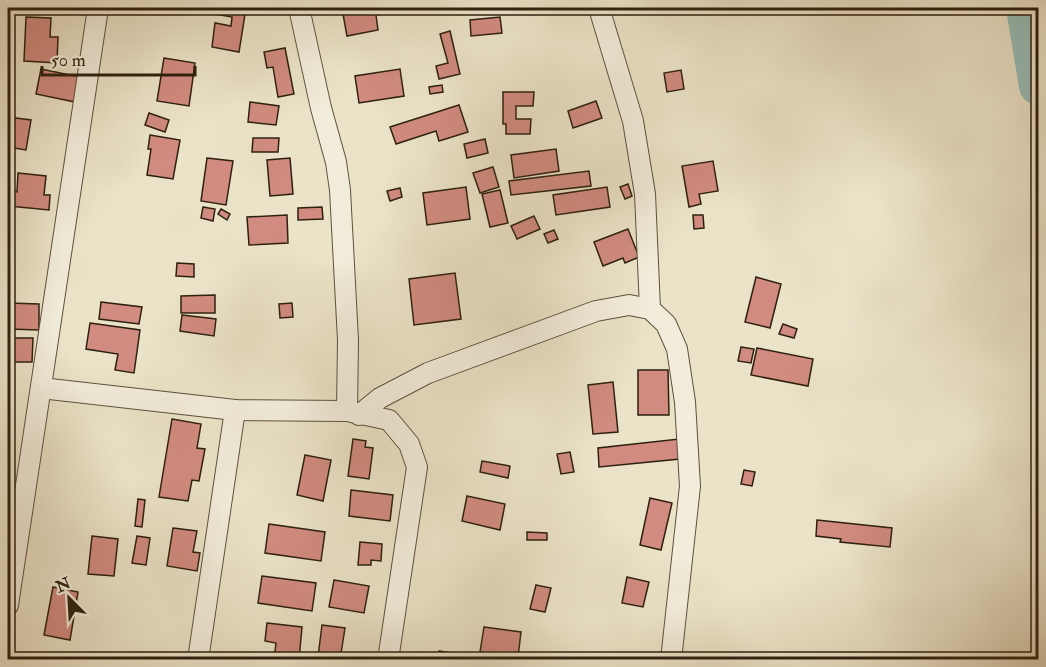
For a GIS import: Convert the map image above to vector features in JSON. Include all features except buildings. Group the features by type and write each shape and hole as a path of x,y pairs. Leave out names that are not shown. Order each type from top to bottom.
{"street":[{"path":"8,605 17,474 41,388 98,8"},
{"path":"299,8 321,108 336,162 353,413"},
{"path":"599,8 633,121 645,194 650,309"},
{"path":"353,413 428,373 596,311 629,305 650,309 666,324 677,349 686,402 690,486 671,660"},
{"path":"41,388 235,410 353,413 389,420 409,444 417,467 388,660"},
{"path":"198,660 235,410"}],"waterway":[{"path":"1025,8 1038,86"}]}
